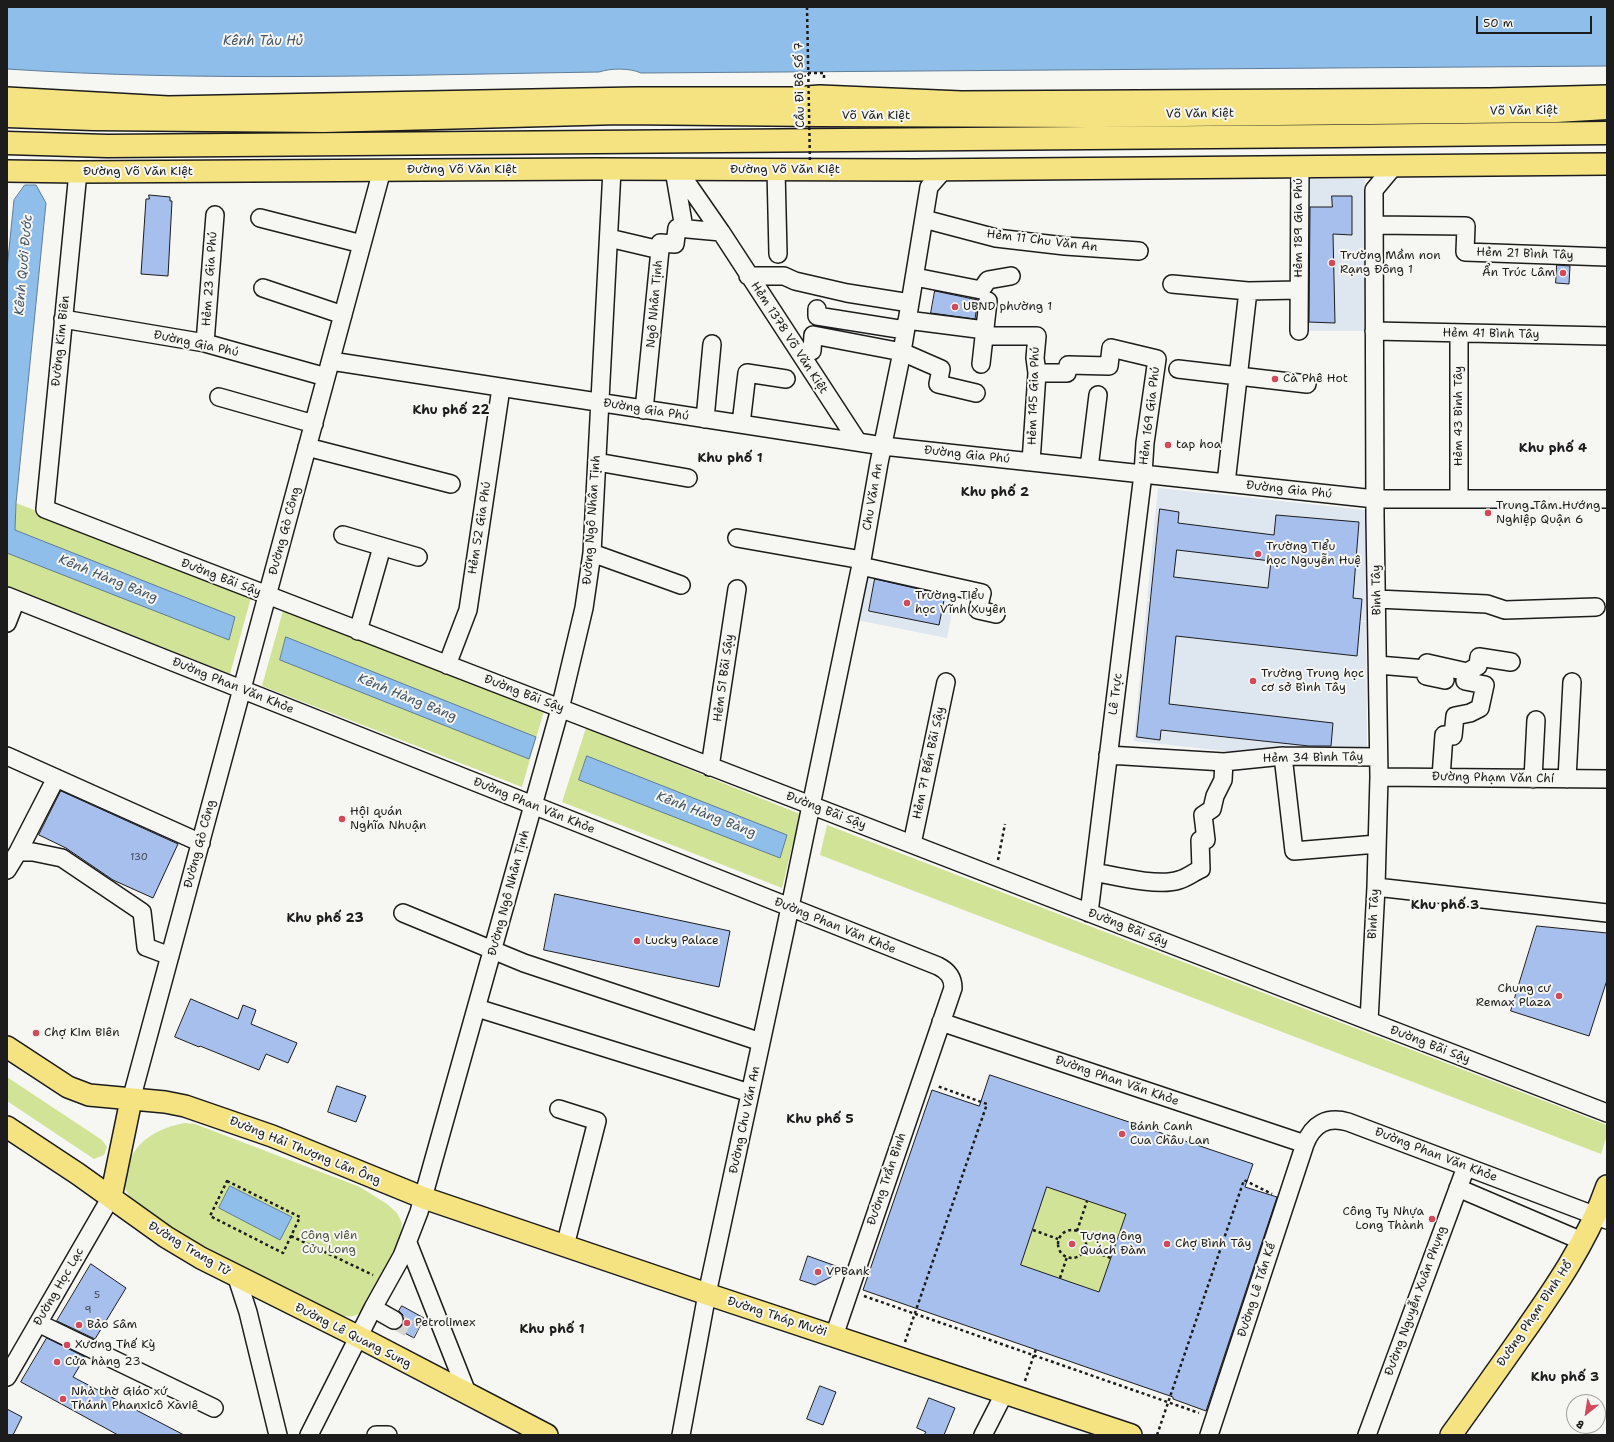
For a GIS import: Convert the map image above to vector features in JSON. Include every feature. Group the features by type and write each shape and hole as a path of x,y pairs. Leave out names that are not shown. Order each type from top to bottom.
{"highway":[{"name":"Võ Văn Kiệt","path":"792,107 1089,116 1556,111 1607,108"},
{"path":"7,116 94,119 324,121 792,107"},
{"name":"Võ Văn Kiệt","path":"7,144 107,146 1607,133"}],"main road":[{"name":"Võ Văn Kiệt","path":"792,107 820,96 969,102 1490,99 1607,96"},
{"path":"7,98 168,107 636,98 792,107"},
{"path":"916,170 1607,164"},
{"name":"Đường Võ Văn Kiệt","path":"7,171 676,170 784,168 916,170"},
{"name":"Đường Hải Thượng Lãn Ông","path":"7,1048 68,1087 89,1095 165,1102 185,1106 272,1136 424,1198"},
{"path":"111,1197 131,1100"},
{"name":"Đường Trang Tử","path":"7,1127 111,1197 166,1237 237,1278"},
{"name":"Đường Phạm Đình Hổ","path":"1457,1433 1549,1297 1582,1241 1601,1218 1607,1186"},
{"name":"Đường Tháp Mười","path":"424,1198 1131,1435"},
{"name":"Đường Lê Quang Sung","path":"237,1278 359,1337 547,1435"}],"street":[{"path":"1357,167 1374,190 1394,166"},
{"name":"Hẻm 189 Gia Phú","path":"1299,331 1300,167"},
{"path":"778,254 784,168"},
{"name":"Đường Gò Công","path":"131,1100 382,170"},
{"name":"Đường Ngô Nhân Tịnh","path":"309,1435 373,1308 408,1243 424,1198 560,709 582,616 592,553 612,170"},
{"path":"676,170 684,228"},
{"name":"Hẻm 1378 Võ Văn Kiệt","path":"676,170 721,232 748,276 858,442"},
{"path":"916,170 929,187 944,170"},
{"name":"Đường Kim Biên","path":"45,510 78,172"},
{"name":"Chu Văn An","path":"812,806 862,563 902,352 929,187"},
{"name":"Bình Tây","path":"1368,1021 1376,887 1379,777 1375,499 1374,190"},
{"name":"Hẻm 23 Gia Phú","path":"205,343 214,215"},
{"path":"260,218 362,244"},
{"name":"Hẻm 11 Chu Văn An","path":"924,219 996,238 1065,246 1139,251"},
{"name":"Hẻm 21 Bình Tây","path":"1374,225 1466,226 1465,252 1607,257"},
{"path":"660,250 660,243 675,244 677,228 721,232"},
{"name":"Ngô Nhân Tịnh","path":"609,238 660,250 644,410"},
{"path":"748,276 784,276 795,281 847,293 910,303"},
{"path":"915,277 982,290 988,280 1011,276"},
{"name":"Hẻm 189 Gia Phú","path":"1172,284 1248,291 1299,290"},
{"path":"263,288 343,315"},
{"path":"1226,483 1248,291"},
{"path":"981,364 988,301"},
{"path":"817,309 817,316 984,333"},
{"name":"Đường Gia Phú","path":"63,319 205,343 326,377"},
{"name":"Hẻm 41 Bình Tây","path":"1374,332 1607,336"},
{"name":"Hẻm 145 Gia Phú","path":"984,333 1037,336 1035,358 1037,373 1031,462"},
{"name":"Hẻm 43 Bình Tây","path":"1459,333 1459,499"},
{"path":"812,351 813,335 902,352 941,369 938,384 976,393"},
{"path":"705,419 712,344"},
{"name":"Hẻm 169 Gia Phú","path":"1037,373 1067,373 1068,364 1109,366 1111,348 1158,358 1145,443 1143,474"},
{"name":"Đường Gia Phú","path":"331,361 883,446 1375,499 1607,499"},
{"path":"1178,369 1307,384"},
{"path":"741,424 747,373 786,379"},
{"name":"Hẻm 52 Gia Phú","path":"447,665 468,610 501,388"},
{"path":"1089,468 1098,395"},
{"path":"219,397 314,424"},
{"path":"308,447 450,484"},
{"path":"597,462 688,478"},
{"name":"Lê Trực","path":"1089,913 1143,474"},
{"name":"Đường Bãi Sậy","path":"45,510 1607,1113"},
{"path":"343,535 418,557"},
{"path":"737,538 862,563 982,593 978,610 996,614"},
{"path":"358,631 382,547"},
{"path":"592,553 681,585"},
{"name":"Hẻm 51 Bãi Sậy","path":"710,767 737,589"},
{"path":"7,623 12,598"},
{"name":"Đường Phan Văn Khỏe","path":"12,598 944,969 952,978 953,988 942,1022 1305,1144 1312,1130 1318,1125 1326,1121 1340,1120 1601,1218"},
{"path":"1377,599 1487,604 1505,610 1596,607"},
{"path":"1445,680 1426,676 1427,663 1467,672 1478,666 1479,657 1510,662"},
{"path":"1378,665 1426,669"},
{"path":"1441,778 1444,736 1453,736 1451,716 1470,713 1480,708 1484,685 1465,681 1467,672"},
{"name":"Hẻm 71 Bến Bãi Sậy","path":"912,844 946,682"},
{"path":"1567,779 1572,682"},
{"path":"1533,778 1536,720"},
{"name":"Hẻm 34 Bình Tây","path":"1108,755 1224,762 1283,756 1378,757"},
{"path":"7,756 201,843"},
{"path":"1283,756 1294,851 1377,844"},
{"path":"1094,872 1133,879 1171,882 1180,880 1201,868 1200,840 1206,840 1203,814 1212,810 1215,796 1224,780 1224,762"},
{"name":"Đường Phạm Văn Chí","path":"1379,777 1607,779"},
{"path":"7,870 18,852 56,778"},
{"name":"Đường Chu Văn An","path":"680,1435 707,1294 812,806"},
{"path":"18,852 33,852 62,858 142,912 146,947 170,956"},
{"path":"1376,887 1607,913"},
{"path":"403,913 524,963 761,1042"},
{"path":"477,1008 750,1093"},
{"name":"Đường Trần Bình","path":"834,1336 942,1022"},
{"path":"559,1109 597,1121 565,1246"},
{"name":"Đường Lê Tấn Kế","path":"1209,1435 1305,1144"},
{"name":"Đường Nguyễn Xuân Phụng","path":"1367,1435 1466,1167"},
{"path":"1458,1188 1582,1241"},
{"name":"Đường Học Lạc","path":"7,1377 111,1197"},
{"path":"408,1243 468,1395"},
{"name":"Đường Trang Tử","path":"237,1278 248,1312 278,1435"},
{"path":"373,1308 394,1320"},
{"path":"38,1323 214,1408"},
{"path":"983,1435 1012,1395"},
{"path":"376,1435 388,1435"}],"path":[{"name":"Cầu Đi Bộ Số 7","path":"807,7 810,163"},
{"path":"808,73 824,73"},
{"path":"995,876 1005,824"},
{"path":"900,1358 914,1313 987,1104 921,1080"},
{"path":"1157,1435 1244,1180 1286,1201"},
{"path":"227,1181 300,1217 291,1236 282,1253 210,1216 227,1181"},
{"path":"1077,1231 1086,1200"},
{"path":"1033,1230 1058,1239"},
{"path":"1066,1231 1077,1231 1085,1238 1085,1249 1081,1255 1077,1257 1067,1258 1059,1251 1058,1239 1062,1233 1066,1231"},
{"path":"291,1236 388,1282"},
{"path":"1085,1249 1111,1258"},
{"path":"1060,1278 1067,1258"},
{"path":"849,1290 1215,1419"},
{"path":"1012,1395 1036,1349"}],"shaded area":[{"name":"Trường Mầm non Rạng Đông 1","path":"1299,179 1365,179 1365,331 1299,331"},
{"name":"Trường Tiểu học Nguyễn Huệ","path":"1158,488 1365,510 1366,621 1147,599"},
{"name":"Trường Tiểu học Vĩnh Xuyên","path":"867,568 957,586 947,638 857,620"},
{"name":"Trường Trung học cơ sở Bình Tây","path":"1147,601 1366,622 1367,767 1134,741"}],"green space":[{"path":"16,503 252,594 230,674 7,588 7,533 15,530"},
{"path":"284,607 544,711 522,787 262,686"},
{"path":"586,728 800,814 782,888 562,802"},
{"path":"827,825 1607,1125 1607,1135 1601,1154 820,855"},
{"path":"7,1077 102,1140 107,1147 104,1155 94,1159 7,1101"},
{"name":"Công viên Cửu Long","path":"185,1123 195,1124 360,1187 387,1204 397,1213 402,1223 400,1245 362,1311 352,1316 339,1316 321,1311 149,1215 133,1202 126,1189 124,1178 127,1167 136,1149 157,1132"},
{"path":"1047,1187 1126,1214 1099,1292 1021,1265"}],"water":[{"name":"Kênh Tàu Hủ","path":"7,7 1607,7 1607,66 641,73 637,71 620,69 599,72 377,76 229,76 81,73 7,69"},
{"name":"Kênh Hàng Bàng","path":"25,185 36,185 46,203 16,503 15,530 235,617 229,640 7,553 7,269 14,200"},
{"name":"Kênh Hàng Bàng","path":"286,637 536,737 529,759 280,660"},
{"name":"Kênh Hàng Bàng","path":"587,756 787,835 780,858 579,780"},
{"path":"230,1186 292,1217 280,1240 219,1208"}],"building":[{"path":"149,195 170,197 170,201 172,201 168,276 141,274 146,199 149,199"},
{"path":"1332,196 1352,196 1352,235 1333,234 1335,323 1309,322 1310,207 1332,207"},
{"name":"Ẩn Trúc Lâm","path":"1557,265 1570,266 1569,284 1556,283"},
{"name":"UBND phường 1","path":"935,291 978,300 975,319 931,313"},
{"path":"1160,509 1179,512 1178,523 1274,535 1276,515 1359,522 1353,598 1362,599 1357,656 1176,636 1169,704 1333,723 1331,746 1309,746 1161,730 1160,740 1137,737","holes":["1177,550 1271,561 1268,588 1174,577"]},
{"path":"875,579 945,595 939,625 869,611"},
{"path":"61,791 178,844 153,898 113,880 66,848 39,835"},
{"name":"Lucky Palace","path":"555,894 730,931 719,987 544,950"},
{"name":"Chung cư Remax Plaza","path":"1537,926 1607,933 1607,980 1589,1036 1511,1011"},
{"path":"191,999 238,1019 243,1005 256,1010 251,1024 297,1043 288,1063 266,1054 259,1070 175,1037"},
{"name":"Chợ Bình Tây","path":"990,1075 1253,1164 1245,1187 1277,1197 1206,1411 1173,1399 1173,1397 863,1290 932,1090 979,1106","holes":["1047,1187 1126,1214 1099,1292 1021,1265"]},
{"path":"337,1086 366,1096 356,1122 328,1112"},
{"name":"VPBank","path":"808,1256 836,1266 831,1277 815,1285 800,1280"},
{"path":"91,1264 126,1288 95,1339 57,1321"},
{"name":"Petrolimex","path":"402,1306 424,1318 414,1338 397,1329 402,1325 404,1320 403,1315 399,1311"},
{"path":"47,1338 85,1357 73,1377 184,1435 118,1435 21,1382"},
{"path":"820,1386 836,1392 823,1425 807,1419"},
{"path":"929,1398 955,1408 944,1435 924,1435 926,1432 917,1428"},
{"path":"7,1409 22,1417 13,1435 7,1435"}],"tunnel":[{"path":"394,1320 416,1333"}],"place":[{"name":"Trường Mầm non Rạng Đông 1","path":"1332,263"},
{"name":"Ẩn Trúc Lâm","path":"1563,273"},
{"name":"UBND phường 1","path":"955,307"},
{"name":"Cà Phê Hot","path":"1275,379"},
{"name":"tap hoa","path":"1168,445"},
{"name":"Trung Tâm Hướng Nghiệp Quận 6","path":"1488,513"},
{"name":"Trường Tiểu học Nguyễn Huệ","path":"1258,554"},
{"name":"Trường Tiểu học Vĩnh Xuyên","path":"907,603"},
{"name":"Trường Trung học cơ sở Bình Tây","path":"1253,681"},
{"name":"Hội quán Nghĩa Nhuận","path":"342,819"},
{"name":"Lucky Palace","path":"637,941"},
{"name":"Chung cư Remax Plaza","path":"1559,996"},
{"name":"Chợ Kim Biên","path":"36,1033"},
{"name":"Bánh Canh Cua Châu Lan","path":"1122,1134"},
{"name":"Công Ty Nhựa Long Thành","path":"1432,1219"},
{"name":"Tượng ông Quách Đàm","path":"1072,1244"},
{"name":"Chợ Bình Tây","path":"1167,1244"},
{"name":"VPBank","path":"818,1272"},
{"name":"Petrolimex","path":"407,1323"},
{"name":"Bảo Sâm","path":"79,1325"},
{"name":"Xương Thế Kỳ","path":"67,1345"},
{"name":"Cửa hàng 23","path":"57,1362"},
{"name":"Nhà thờ Giáo xứ Thánh Phanxicô Xaviê","path":"63,1399"}],"district":[{"name":"Khu phố 22","path":"451,411"},
{"name":"Khu phố 4","path":"1553,449"},
{"name":"Khu phố 1","path":"730,459"},
{"name":"Khu phố 2","path":"995,493"},
{"name":"Khu phố 3","path":"1445,906"},
{"name":"Khu phố 23","path":"325,919"},
{"name":"Khu phố 5","path":"820,1120"},
{"name":"Khu phố 1","path":"552,1330"},
{"name":"Khu phố 3","path":"1565,1378"}],"water label":[{"name":"Kênh Quới Đước","path":"24,265"}]}
